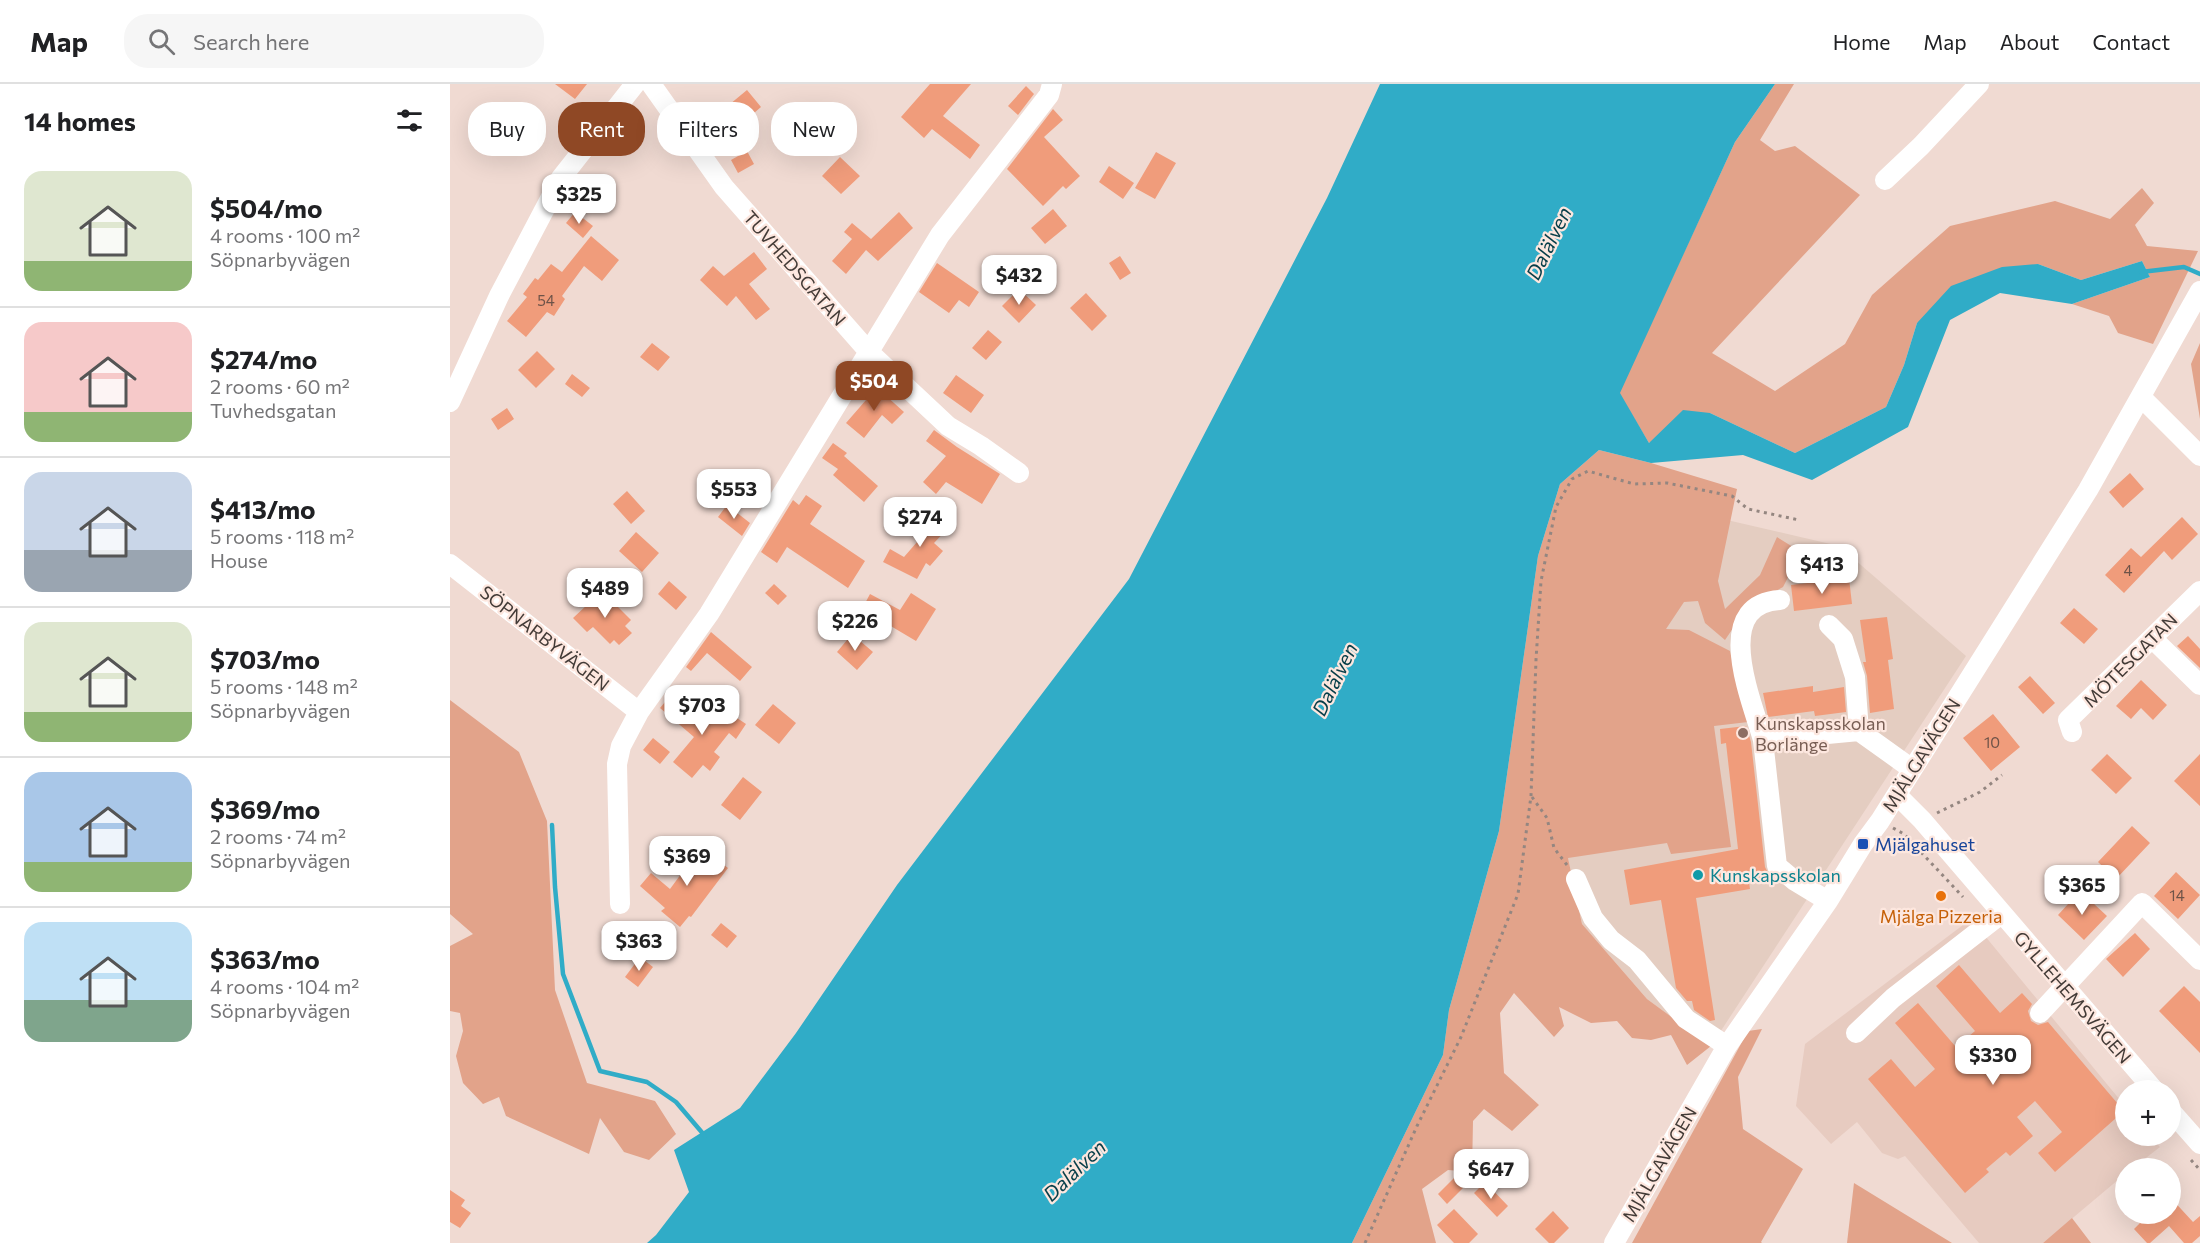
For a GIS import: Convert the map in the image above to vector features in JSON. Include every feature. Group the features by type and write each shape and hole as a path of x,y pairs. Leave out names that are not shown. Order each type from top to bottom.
{"street":[{"path":"450,402 499,296 561,178 635,84"},
{"name":"TUVHEDSGATAN","path":"651,84 724,187 869,352 948,426 1019,473"},
{"path":"620,904 617,764 621,746 639,712 709,614 940,235 1049,95 1052,84"},
{"path":"1885,180 1921,146 1979,84"},
{"name":"MJÄLGAVÄGEN","path":"1614,1243 1727,1046 1828,901 1897,795 2088,490 2200,291"},
{"path":"2141,398 2200,456"},
{"name":"SÖPNARBYVÄGEN","path":"450,564 639,712"},
{"name":"MÖTESGATAN","path":"2072,732 2068,720 2200,591"},
{"path":"1780,600 1765,601 1749,614 1739,650 1763,740 1777,866 1795,881 1828,901"},
{"path":"1829,625 1843,639 1855,677 1859,731"},
{"path":"2152,638 2200,684"},
{"path":"1763,740 1859,731 1912,769"},
{"name":"GYLLEHEMSVÄGEN","path":"1897,795 1922,820 2145,1080"},
{"path":"1576,879 1593,918 1611,940 1637,960 1686,1019 1727,1046"},
{"path":"2040,1013 2142,903 2200,960"},
{"path":"1856,1033 1893,998 2001,914"},
{"path":"2181,1122 2200,1144"}],"path":[{"path":"1365,1243 1417,1126 1461,1037 1518,894 1531,796 1541,581 1556,507 1572,479 1588,471 1634,484 1667,483 1732,496 1748,509 1799,520"},
{"path":"1922,820 1980,792 2002,776"},
{"path":"1531,796 1547,818 1554,848 1576,879"},
{"path":"1880,821 1904,834 1965,899"}],"shaded area":[{"path":"1775,84 1794,84 1760,140 1775,151 1795,146 1860,195 1712,353 1775,391 1845,344 1872,295 1950,226 2055,201 2110,219 2142,188 2154,203 2135,225 2147,246 2198,251 2153,344 2118,333 2109,316 2072,304 2150,277 2142,261 2081,280 2038,264 1917,323 1904,365 1886,407 1795,453 1710,413 1649,443 1619,393 1735,142"},
{"path":"2200,343 2200,419 2191,364"},
{"path":"1599,450 1737,489 1718,581 1725,609 1760,575 1777,537 1801,552 1783,587 1748,606 1725,640 1705,623 1698,601 1684,602 1666,629 1689,630 1730,651 1748,722 1714,726 1731,847 1671,854 1667,843 1568,858 1582,924 1647,999 1711,1046 1687,1065 1671,1035 1651,1040 1632,1038 1617,1021 1591,1023 1559,1007 1564,1026 1554,1037 1514,993 1500,1013 1504,1073 1539,1105 1512,1131 1484,1109 1473,1121 1472,1172 1448,1170 1422,1189 1436,1243 1352,1243 1443,1055 1449,1010 1499,831 1538,556 1560,484"},
{"name":"Kunskapsskolan Borlänge","path":"1714,517 1839,546 1966,656 1711,1046 1647,999 1582,924 1568,858 1567,792"},
{"path":"450,700 519,752 547,821 555,990 587,1083 655,1101 676,1134 649,1160 624,1152 600,1118 589,1154 506,1116 499,1097 483,1104 463,1083 456,1056 463,1031 460,1013 450,1011 450,946 473,934 450,914"},
{"path":"1971,919 2115,1094 2115,1146 2160,1147 2146,1158 2115,1158 2115,1182 2043,1243 1979,1243 1905,1156 1898,1159 1882,1153 1857,1122 1831,1144 1796,1106 1805,1044"},
{"path":"1762,1029 1738,1077 1743,1129 1803,1169 1762,1243 1632,1243 1748,1031"},
{"path":"1854,1183 1952,1243 1847,1243"},
{"path":"2072,1218 2091,1243 2043,1243"}],"water":[{"name":"Dalälven","path":"1380,84 1775,84 1735,142 1620,393 1649,443 1683,410 1710,413 1795,453 1886,407 1904,365 1917,323 1951,286 2002,267 2038,264 2081,280 2142,261 2150,277 2072,304 2000,293 1950,320 1908,427 1812,480 1743,455 1651,463 1599,450 1560,484 1538,556 1499,831 1449,1010 1443,1055 1352,1243 647,1243 656,1235 689,1192 674,1150 740,1108 796,1033 897,885 1129,579 1327,198"}],"building":[{"path":"555,84 587,84 575,99"},
{"path":"930,84 971,84 943,116 980,145 970,159 932,129 924,138 901,117"},
{"path":"1026,86 1034,94 1018,115 1008,106"},
{"path":"747,90 757,102 732,102"},
{"path":"1053,109 1063,120 1044,137 1080,176 1066,189 1063,186 1043,206 1007,169"},
{"path":"1156,152 1176,163 1155,199 1135,188"},
{"path":"738,156 750,156 754,164 738,173 731,160"},
{"path":"840,157 860,176 841,194 822,176"},
{"path":"1109,166 1134,183 1123,199 1099,182"},
{"path":"1053,209 1067,226 1045,244 1031,228"},
{"path":"575,212 593,226 583,238 566,223"},
{"path":"899,212 913,228 878,261 866,250 846,274 832,261 852,239 844,232 852,223 871,239"},
{"path":"591,236 619,260 602,281 584,266 562,296 565,299 554,316 547,312 526,337 507,321 527,297 523,294 535,278 538,280 551,264 562,272"},
{"path":"754,252 767,269 749,284 770,309 756,320 736,296 727,306 700,280 713,266 724,276"},
{"path":"1120,256 1131,273 1120,280 1109,263"},
{"path":"937,263 979,292 969,307 959,300 949,313 919,292"},
{"path":"1019,289 1036,305 1019,323 1002,306"},
{"path":"1086,293 1107,316 1092,331 1070,308"},
{"path":"988,330 1002,342 986,360 972,348"},
{"path":"652,343 670,357 658,371 640,357"},
{"path":"537,351 555,369 536,388 518,370"},
{"path":"572,374 590,388 582,397 565,384"},
{"path":"956,375 984,395 971,413 943,393"},
{"path":"874,385 904,412 892,424 882,415 864,438 846,423 866,400 863,398"},
{"path":"507,408 514,419 498,430 491,419"},
{"path":"934,430 1000,474 982,504 946,482 936,494 923,482 946,456 926,441"},
{"path":"833,443 847,453 844,456 878,486 864,502 833,475 838,469 822,458"},
{"path":"2130,473 2144,489 2123,508 2109,492"},
{"path":"627,491 645,511 631,524 613,504"},
{"path":"806,495 822,506 810,524 865,561 848,588 787,547 777,563 761,552 793,500 799,505"},
{"path":"727,505 750,523 742,536 718,517"},
{"path":"932,511 950,526 934,543 943,551 930,566 926,563 917,579 883,562 890,549 904,557 924,534 917,528"},
{"path":"2182,517 2198,534 2172,560 2164,551 2124,593 2105,575 2131,548 2141,557"},
{"path":"636,532 659,553 642,572 619,551"},
{"path":"1849,578 1852,604 1794,611 1791,585"},
{"path":"669,581 687,597 676,610 658,594"},
{"path":"774,584 787,596 778,605 765,593"},
{"path":"602,591 631,620 625,626 632,633 619,645 614,640 610,644 593,627 587,632 573,618"},
{"path":"911,593 936,609 916,641 862,609 870,594 900,610"},
{"path":"2074,608 2098,629 2084,644 2060,623"},
{"path":"1887,617 1893,659 1888,660 1894,709 1870,713 1860,620"},
{"path":"711,632 752,667 740,681 707,653 691,671 686,667"},
{"path":"852,634 873,652 857,670 837,652"},
{"path":"2188,636 2200,649 2200,668 2177,646"},
{"path":"2030,676 2055,703 2043,714 2018,687"},
{"path":"2141,680 2167,705 2153,720 2141,708 2131,719 2116,706"},
{"path":"1813,686 1813,692 1844,687 1846,712 1815,716 1814,711 1768,717 1763,693"},
{"path":"670,696 705,725 719,706 746,724 736,739 729,733 714,752 720,757 710,771 703,765 692,778 673,762 694,737 660,708"},
{"path":"773,704 796,723 779,744 755,725"},
{"path":"1993,714 2020,747 1991,771 1963,738"},
{"name":"Kunskapsskolan","path":"1746,726 1751,742 1765,867 1771,879 1749,882 1750,889 1696,898 1715,1020 1710,1021 1694,1010 1692,1001 1687,1001 1676,988 1661,900 1630,905 1624,870 1738,849 1726,743 1721,744 1720,729"},
{"path":"653,738 670,752 660,764 643,750"},
{"path":"2107,754 2132,778 2116,794 2091,770"},
{"path":"2200,754 2200,806 2174,781"},
{"path":"743,777 762,792 740,820 721,805"},
{"path":"2132,826 2150,843 2116,879 2098,862"},
{"path":"701,847 728,868 691,917 689,916 680,927 661,911 665,908 640,886 651,873 670,889"},
{"path":"2176,872 2200,895 2178,919 2154,896"},
{"path":"2080,891 2107,916 2084,940 2058,915"},
{"path":"721,923 737,936 727,948 711,935"},
{"path":"2135,933 2150,949 2123,977 2106,959"},
{"path":"640,957 653,967 638,987 625,977"},
{"path":"1959,965 2000,1013 2022,993 2032,1004 2028,1011 2031,1021 2038,1025 2048,1022 2115,1100 2115,1119 2055,1172 2038,1153 2062,1132 2035,1101 2017,1117 2033,1136 2010,1156 2006,1152 1986,1169 1989,1172 1965,1193 1868,1079 1891,1059 1915,1087 1935,1069 1895,1023 1918,1003 1956,1047 1975,1031 1936,986"},
{"path":"2184,986 2200,1002 2200,1053 2159,1011"},
{"path":"1454,1178 1463,1188 1447,1204 1438,1194"},
{"path":"1485,1182 1508,1206 1497,1217 1474,1193"},
{"path":"450,1190 465,1200 461,1206 471,1213 460,1228 450,1222"},
{"path":"1454,1209 1478,1234 1469,1243 1454,1243 1437,1225"},
{"path":"2181,1209 2193,1222 2200,1216 2200,1236 2192,1243 2184,1243 2169,1226 2150,1243 2147,1243 2134,1229 2139,1224 2181,1224"},
{"path":"1553,1211 1569,1228 1554,1243 1549,1243 1535,1229"}],"waterway":[{"path":"2141,272 2184,267 2200,274"},
{"path":"552,825 563,974 600,1071 647,1082 676,1102 705,1136"}],"place":[{"name":"Kunskapsskolan Borlänge","path":"1743,733"},
{"name":"Mjälgahuset","path":"1863,844"},
{"name":"Kunskapsskolan","path":"1698,875"},
{"name":"Mjälga Pizzeria","path":"1941,896"}]}
